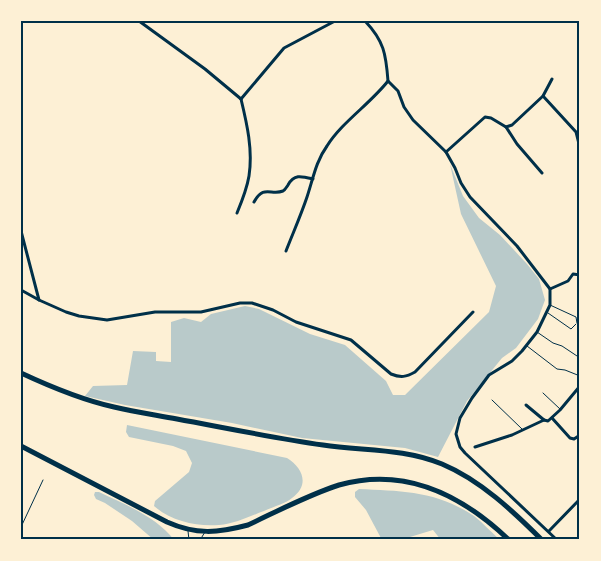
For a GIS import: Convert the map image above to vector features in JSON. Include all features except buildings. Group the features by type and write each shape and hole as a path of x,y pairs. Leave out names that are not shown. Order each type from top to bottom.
{"main road":[{"path":"21,373 61,391 114,407 269,437 331,446 403,453 426,458 459,472 473,481 500,502 542,540"},
{"path":"21,446 167,522 188,530 206,532 248,525 340,485 378,480 415,483 449,495 479,513 508,540"}],"street":[{"path":"138,21 205,68 240,99 250,145 251,161 249,176 237,213"},
{"path":"240,99 284,48 335,21"},
{"path":"365,21 382,44 386,59 388,81 398,91 404,107 413,120 446,152 464,190 517,246 550,289 550,305 536,332 512,361 497,368 482,384 467,406 457,427 456,434 460,447 558,540"},
{"path":"506,126 514,123 543,96 552,79"},
{"path":"286,251 317,165 327,146 388,81"},
{"path":"543,96 576,132 579,144"},
{"path":"446,152 485,117 491,118 506,126 517,144 542,173"},
{"path":"254,202 264,192 282,192 292,179 296,177 312,179"},
{"path":"21,231 39,300"},
{"path":"550,289 568,281 573,274 580,275"},
{"path":"21,290 39,300 79,316 107,320 155,312 200,312 240,303 252,303 273,310 296,322 351,340 398,377 404,377 416,372 473,312"},
{"path":"475,446 512,435 544,420 548,421 580,386"},
{"path":"526,405 544,420"},
{"path":"552,418 570,438 574,439 580,435"},
{"path":"549,531 580,499"}],"lane":[{"path":"550,305 576,317 577,323 580,325"},
{"path":"547,312 571,329 577,323"},
{"path":"536,332 580,358"},
{"path":"526,346 557,369 580,376"},
{"path":"543,394 560,410"},
{"path":"492,400 523,430"},
{"path":"21,527 43,480"},
{"path":"188,530 188,540"},
{"path":"200,540 206,532"}],"shaded area":[{"path":"450,164 463,196 479,218 500,235 539,279 545,300 538,319 516,348 502,358 467,401 438,457 405,448 302,438 85,396 93,386 127,385 133,351 156,352 156,361 171,362 171,322 184,318 201,322 211,314 245,306 259,309 310,334 345,345 386,381 393,395 405,395 489,312 496,286 461,214"},
{"path":"127,425 287,458 293,462 300,472 303,482 301,488 298,493 286,502 231,523 202,525 176,519 154,506 155,501 189,472 192,463 186,451 173,446 129,437 126,432"},
{"path":"359,489 405,492 433,497 474,516 500,540 441,540 433,530 400,540 382,540 366,510 355,497 355,492"},
{"path":"95,492 99,492 140,512 159,524 174,540 154,540 132,521 96,499"}]}
